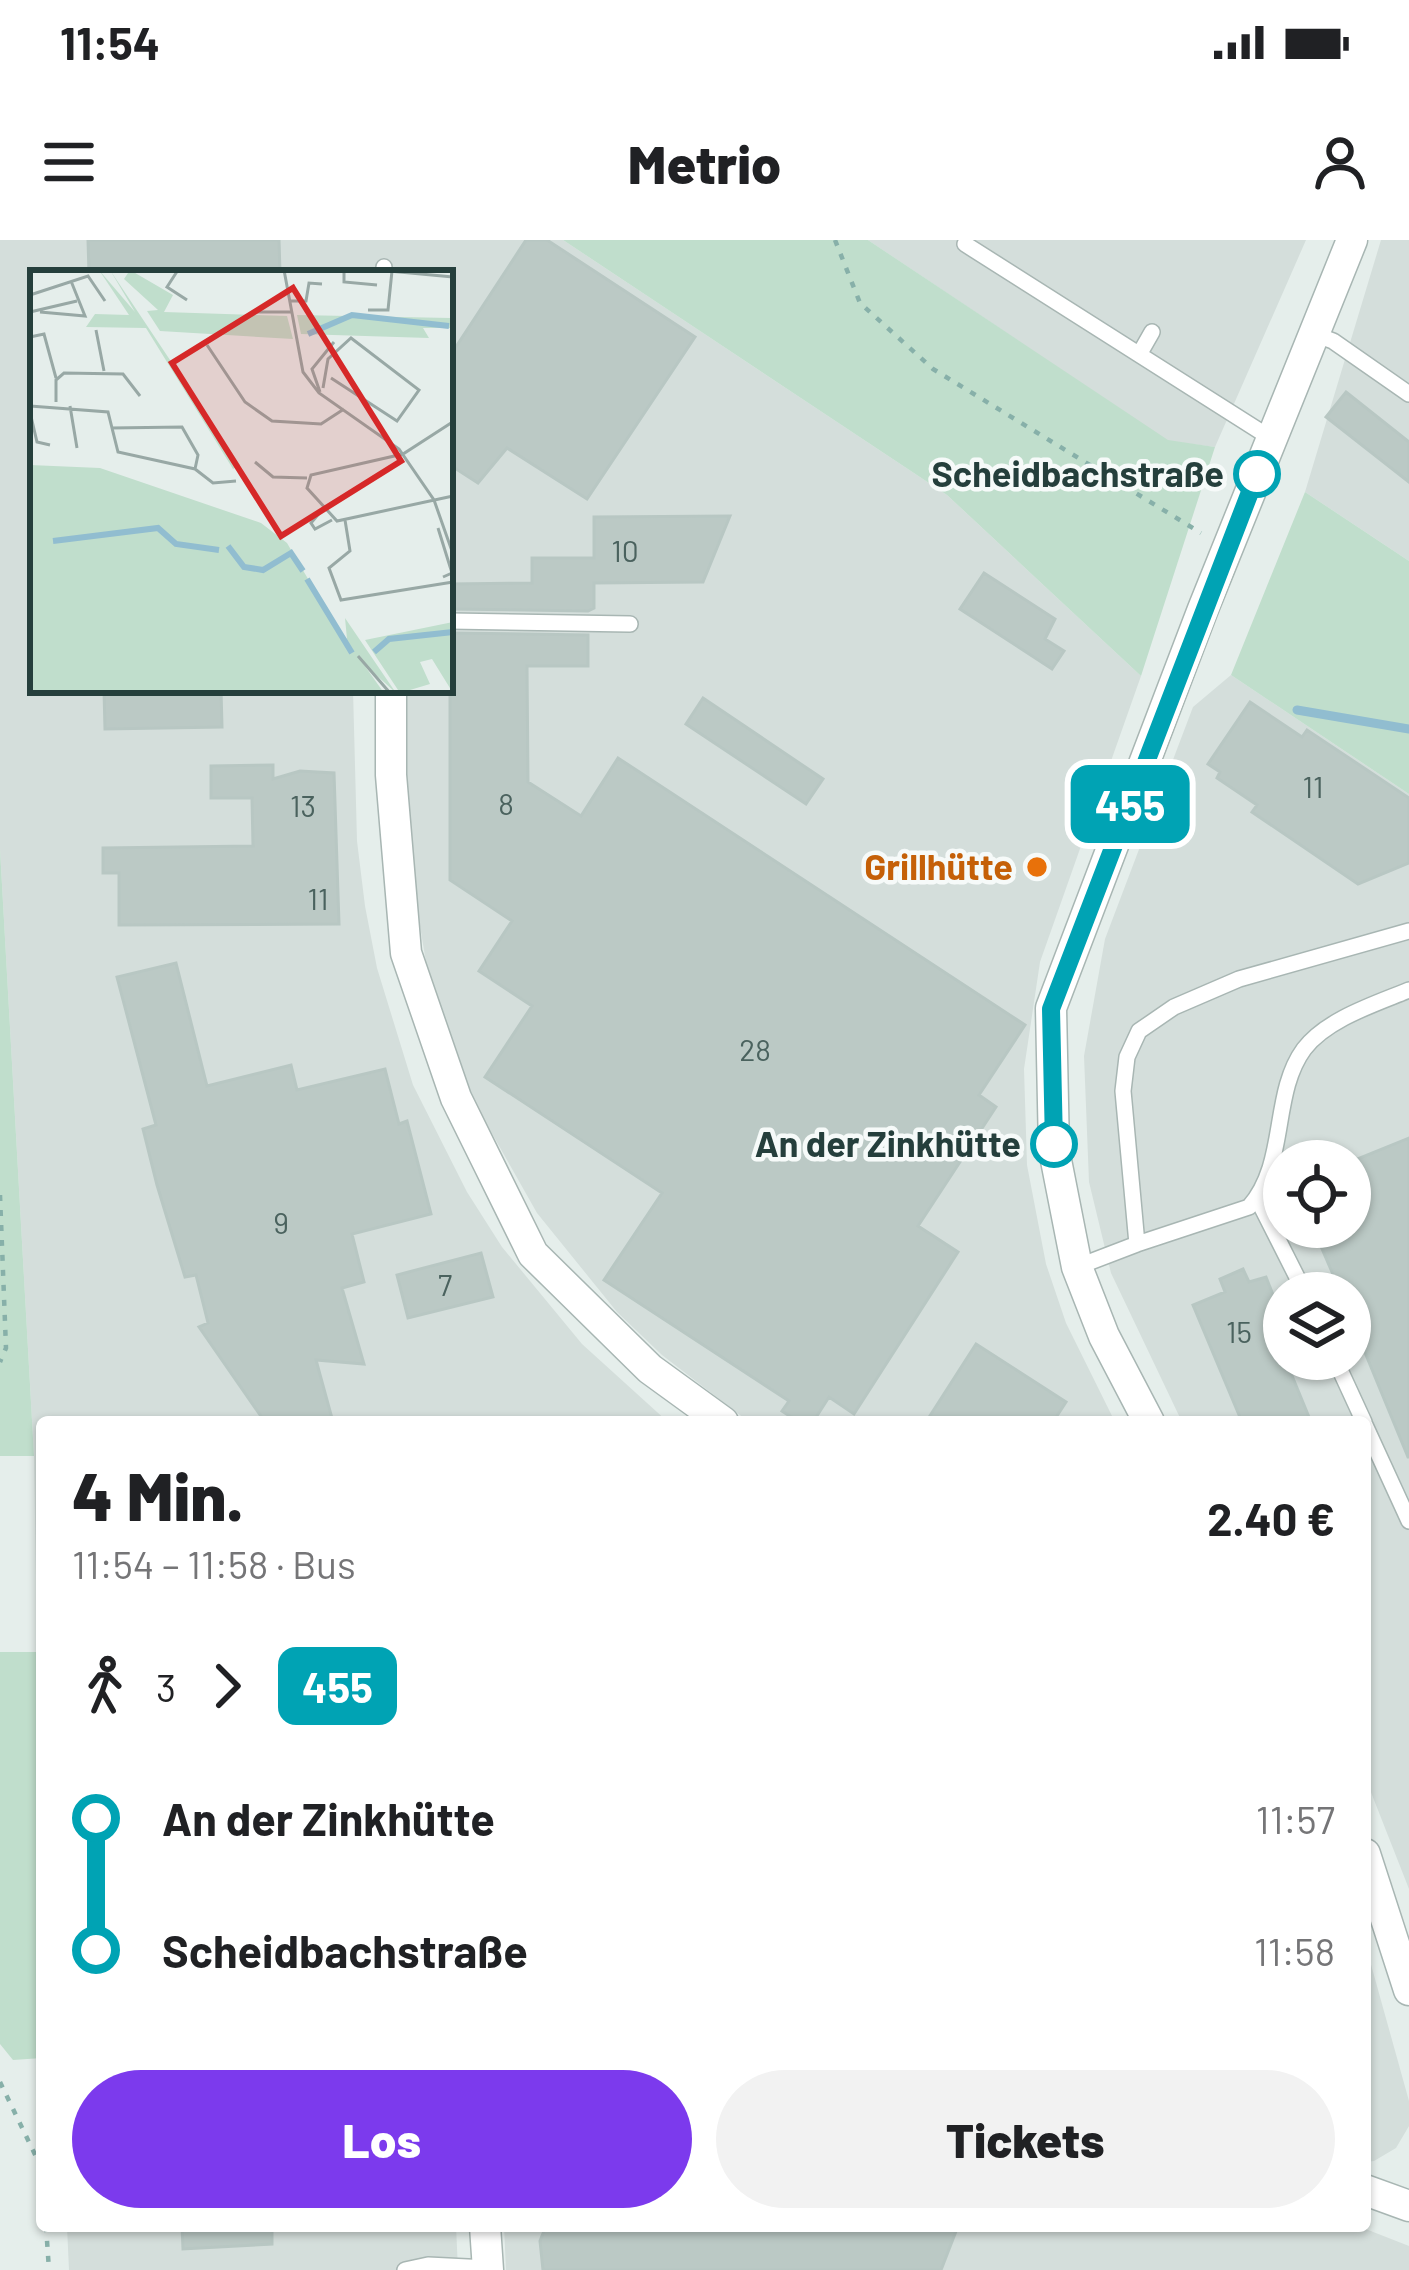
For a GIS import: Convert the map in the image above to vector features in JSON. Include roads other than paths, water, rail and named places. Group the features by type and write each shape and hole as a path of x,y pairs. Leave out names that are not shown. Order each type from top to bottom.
{"street":[{"path":"1146,1416 1104,1336 1077,1267 1054,1150 1051,1009 1352,240"},
{"path":"391,693 391,775 406,953 456,1098 533,1254 650,1369 714,1416"},
{"path":"1371,1873 1409,1990"},
{"path":"1371,2192 1409,2206"},
{"path":"485,2232 488,2269"}],"lane":[{"path":"965,244 1272,439"},
{"path":"1140,353 1152,332"},
{"path":"1314,334 1333,341 1409,394"},
{"path":"453,621 630,624"},
{"path":"1137,1244 1123,1091 1126,1057 1139,1031 1174,1007 1239,979 1409,931"},
{"path":"1077,1267 1239,1214 1257,1198 1280,1142 1293,1070 1305,1048 1330,1027 1409,989"},
{"path":"1257,1198 1294,1272"},
{"path":"1345,1380 1361,1416"},
{"path":"1371,1438 1409,1521"},
{"path":"405,2270 428,2265 488,2269"}],"waterway":[{"path":"1297,710 1409,729"}],"place":[{"name":"Scheidbachstraße","path":"1257,474"},
{"name":"Grillhütte","path":"1037,867"},
{"name":"An der Zinkhütte","path":"1054,1144"}]}
